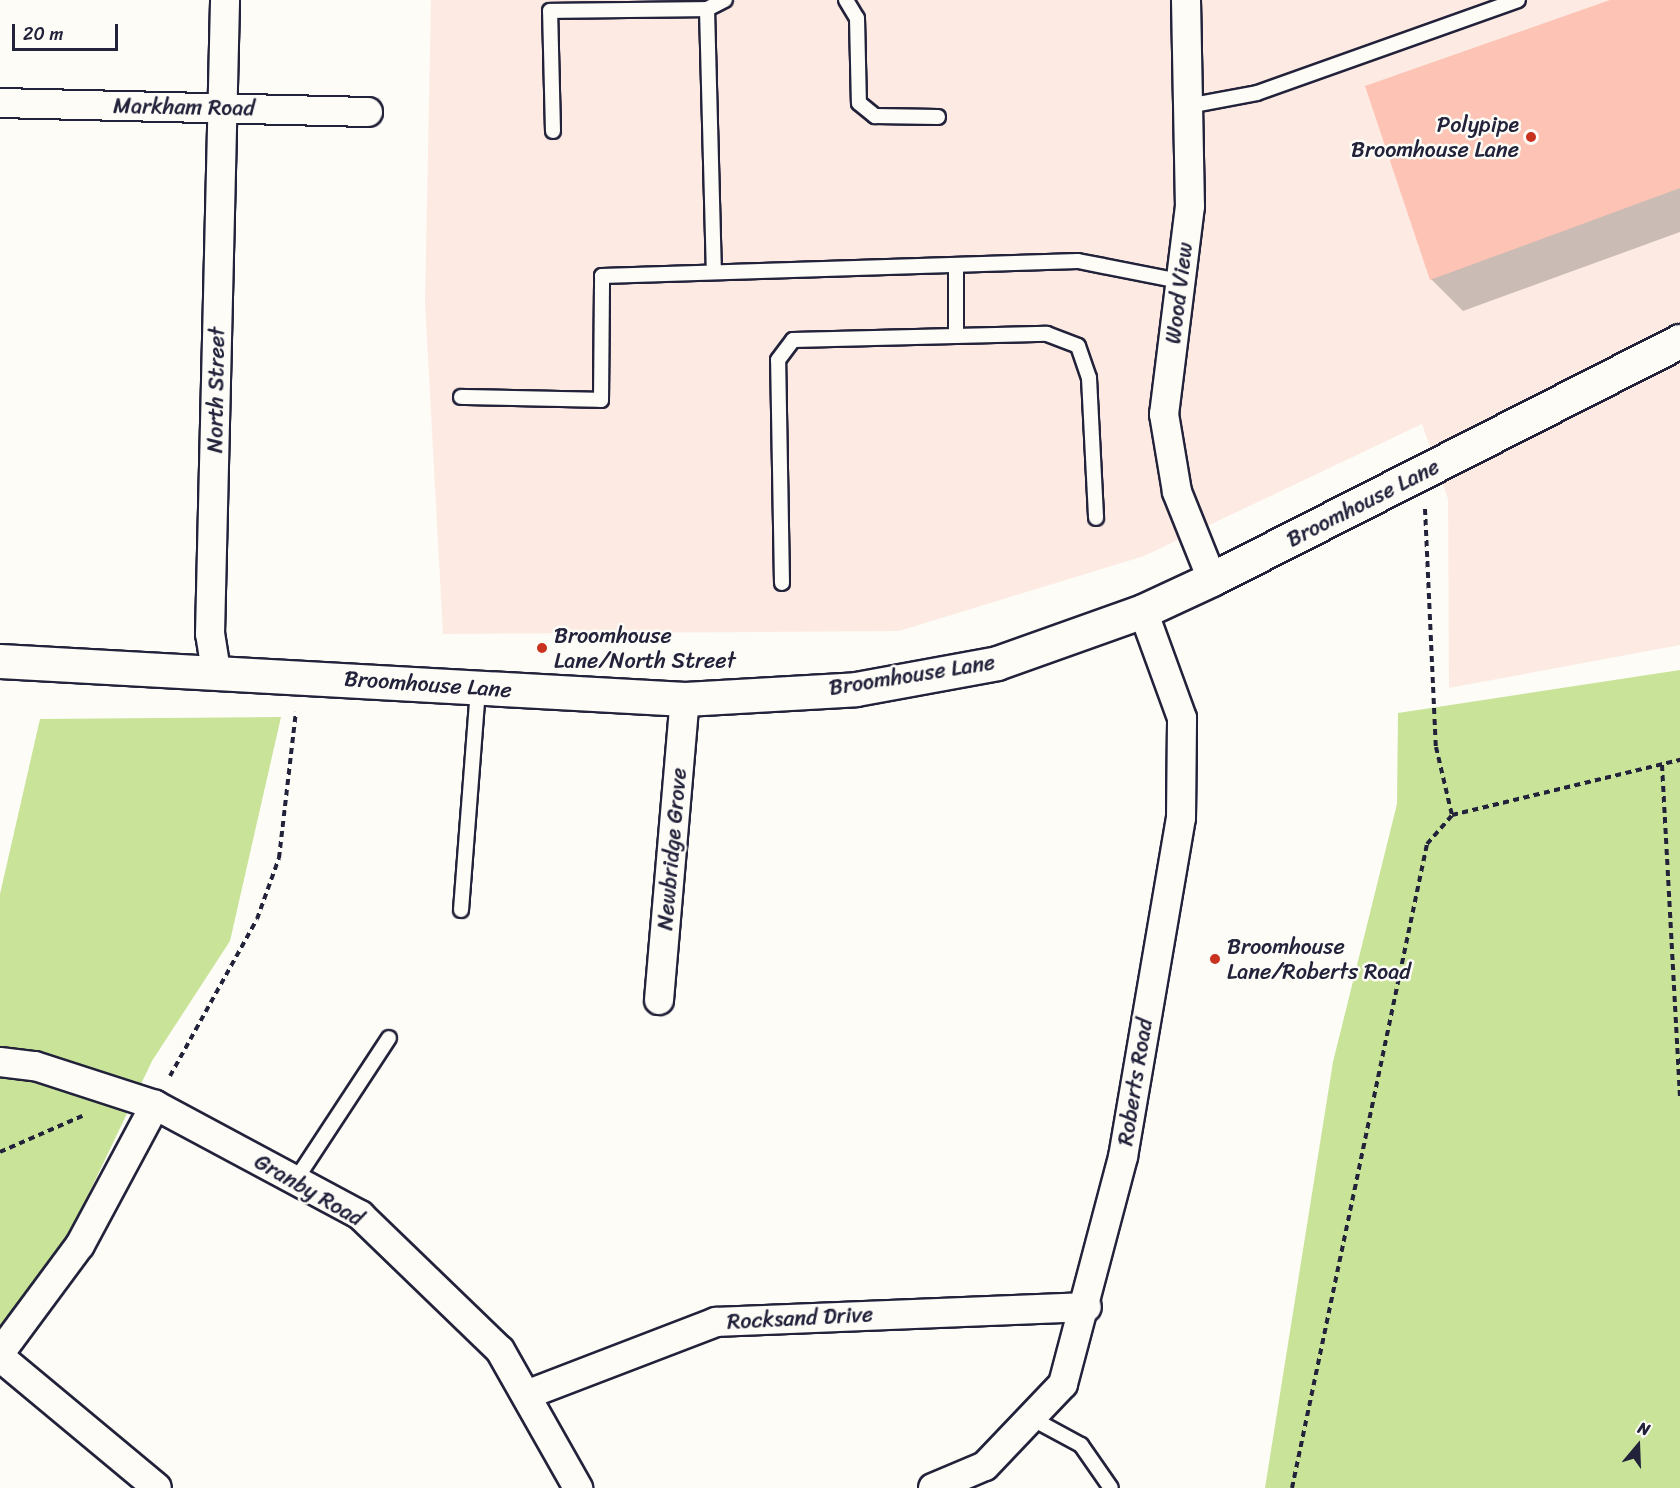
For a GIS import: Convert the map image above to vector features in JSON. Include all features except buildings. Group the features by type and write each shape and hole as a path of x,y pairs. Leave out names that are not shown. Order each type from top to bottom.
{"street":[{"name":"North Street","path":"216,671 210,634 219,108 225,0"},
{"name":"Wood View","path":"1186,0 1190,206 1164,414 1178,492 1212,579"},
{"name":"Markham Road","path":"0,103 369,112"},
{"name":"Broomhouse Lane","path":"0,661 216,671 685,699 856,689 997,663 1143,611 1212,579 1680,341"},
{"name":"Roberts Road","path":"933,1488 985,1466 1063,1384 1087,1307 1123,1157 1180,818 1182,718 1143,611"},
{"name":"Newbridge Grove","path":"659,1000 685,699"},
{"name":"Granby Road","path":"0,1062 34,1066 112,1089 154,1105 360,1215 500,1350 578,1488"},
{"path":"154,1105 80,1245 0,1355 157,1488"},
{"name":"Rocksand Drive","path":"526,1395 716,1322 1087,1307"}],"lane":[{"path":"553,131 550,12 707,9 725,0"},
{"path":"846,0 857,18 859,103 875,116 938,117"},
{"path":"1188,106 1257,93 1518,0"},
{"path":"707,9 714,272"},
{"path":"461,397 601,400 602,276 1078,261 1180,281"},
{"path":"956,265 956,336"},
{"path":"782,583 778,360 793,340 1047,334 1078,346 1089,378 1096,518"},
{"path":"461,910 478,688"},
{"path":"295,1181 389,1038"},
{"path":"1031,1418 1081,1445 1111,1488"}],"path":[{"path":"1416,477 1428,522 1436,747 1452,815"},
{"path":"154,1105 257,919 279,858 299,676"},
{"path":"1292,1488 1427,844 1452,815 1680,760"},
{"path":"1662,765 1680,1099"},
{"path":"0,1152 100,1108 112,1089"}],"shaded area":[{"path":"431,0 1680,0 1680,645 1449,688 1448,499 1422,424 1144,556 899,631 443,634 425,303"}],"green space":[{"path":"1680,670 1680,1488 1265,1488 1333,1062 1397,804 1398,713"},
{"path":"281,717 230,941 152,1061 69,1235 0,1336 0,894 40,719"}],"place":[{"name":"Polypipe Broomhouse Lane","path":"1531,137"},
{"name":"Broomhouse Lane/North Street","path":"542,648"},
{"name":"Broomhouse Lane/Roberts Road","path":"1215,959"}]}
